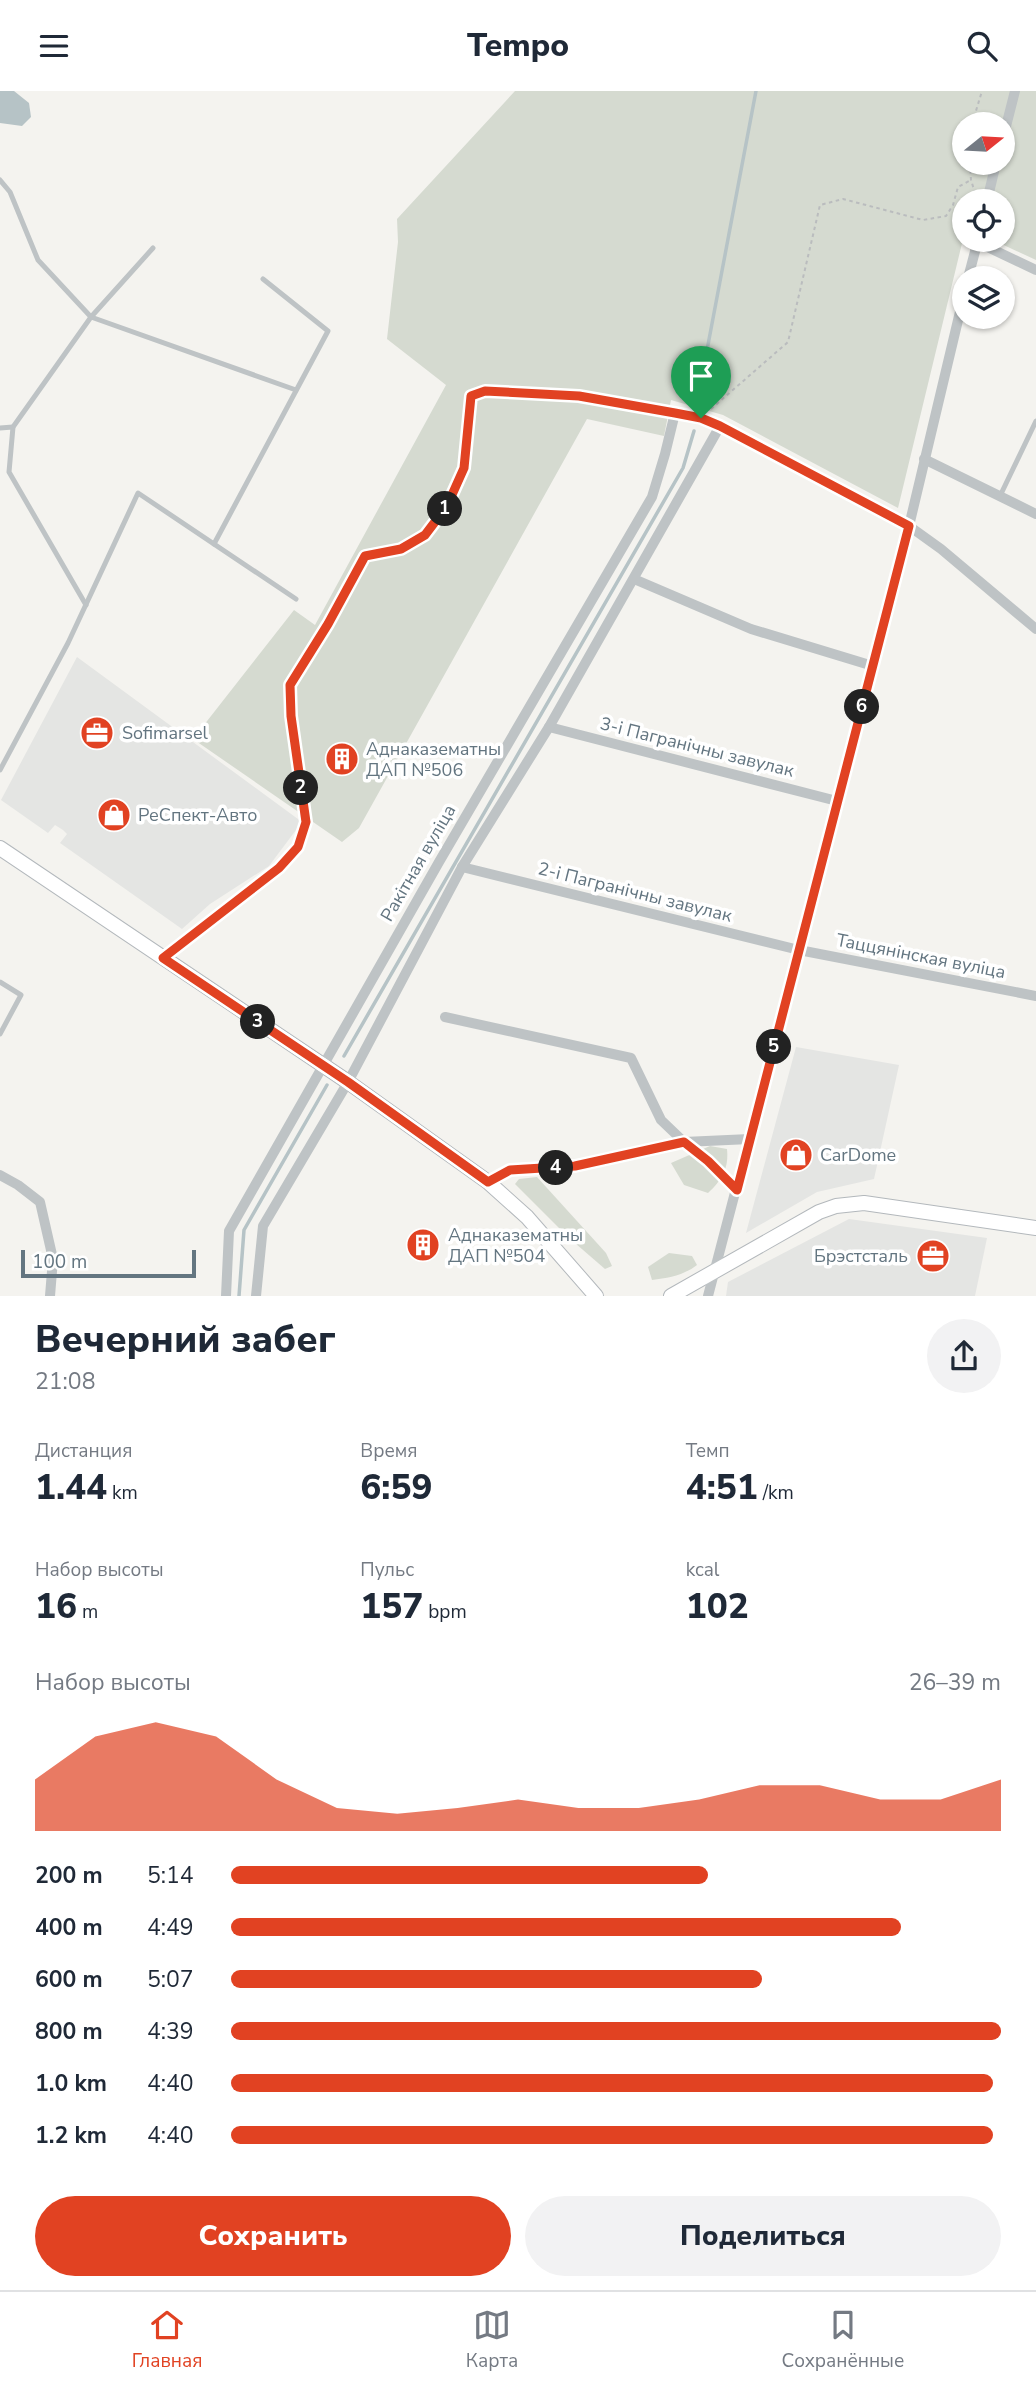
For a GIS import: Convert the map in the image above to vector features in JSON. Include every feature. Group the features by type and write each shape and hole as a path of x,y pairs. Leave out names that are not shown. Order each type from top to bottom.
{"street":[{"path":"1010,112 1015,91"},
{"path":"999,252 1036,270"},
{"path":"708,1296 909,526 956,329"},
{"path":"675,413 701,418 720,426 909,526 941,549 1036,629"},
{"name":"Ракітная вуліца","path":"226,1296 229,1231 322,1065 652,497 666,454 675,413"},
{"path":"256,1296 263,1226 348,1082 462,867 549,727 720,426"},
{"path":"924,459 1036,514"},
{"path":"634,579 751,629 873,666"},
{"name":"3-і Пагранічны завулак","path":"549,727 837,801"},
{"path":"0,848 348,1082 488,1182 527,1217 596,1296"},
{"name":"2-і Пагранічны завулак","path":"462,867 799,950"},
{"name":"Таццянінская вуліца","path":"799,950 1036,996"},
{"path":"445,1017 631,1058 660,1121 684,1142 750,1139"},
{"path":"0,1175 40,1202 53,1259 50,1296"},
{"path":"671,1296 819,1212 836,1206 852,1204 895,1207 1036,1228"}],"lane":[{"path":"0,180 9,192 38,260 91,317 296,390"},
{"path":"86,605 9,472 13,427 91,317 153,248"},
{"path":"214,544 328,331 263,279"},
{"path":"163,958 279,868 298,847 306,822 291,716 290,685 328,624 365,556 401,549 425,535 447,506 464,468 471,396 485,391 579,396 675,413"},
{"path":"1000,496 1036,421"},
{"path":"0,428 13,427"},
{"path":"0,770 68,643 138,493 296,599"},
{"path":"0,982 21,995 0,1034"},
{"path":"488,1182 510,1170 575,1166 684,1142 737,1190"}],"path":[{"path":"976,112 982,91"},
{"path":"971,175 974,189"},
{"path":"701,418 788,342 820,205 843,199 923,220 946,216 953,205 958,187 971,180"}],"shaded area":[{"path":"0,91 14,91 29,103 31,117 22,126 0,123"},
{"path":"515,91 1036,91 1036,260 1015,250 1015,189 952,189 952,252 960,252 957,266 952,266 952,285 898,508 723,415 671,400 664,436 587,419 359,828 342,842 193,739 294,610 315,625 446,385 387,339 398,242 397,219"},
{"path":"77,657 302,822 269,866 210,904 182,929 60,843 67,834 63,830 55,825 48,833 1,800"},
{"path":"796,1047 899,1065 874,1179 817,1192 746,1233"},
{"path":"710,1146 727,1149 727,1162 724,1173 708,1193 684,1185 671,1163"},
{"path":"537,1177 606,1253 612,1266 605,1269 568,1237 515,1184 519,1179"},
{"path":"849,1219 987,1238 975,1296 726,1296 728,1282"},
{"path":"669,1253 692,1256 697,1265 676,1275 652,1280 648,1267"}],"waterway":[{"path":"697,403 756,91"},
{"path":"344,1056 683,468 694,431"},
{"path":"239,1296 244,1230 327,1085"}],"place":[{"name":"Sofimarsel","path":"97,733"},
{"name":"Аднаказематны ДАП №506","path":"342,759"},
{"name":"РеСпект-Авто","path":"114,815"},
{"name":"CarDome","path":"796,1155"},
{"name":"Аднаказематны ДАП №504","path":"423,1245"},
{"name":"Брэстсталь","path":"933,1256"}],"route":[{"path":"485,391 579,396 701,418 909,526 737,1190 684,1142 575,1166 510,1170 488,1182 348,1082 163,958 279,868 298,847 306,822 291,716 290,685 328,624 365,556 401,549 425,535 447,506 464,468 471,396 485,391"}]}
